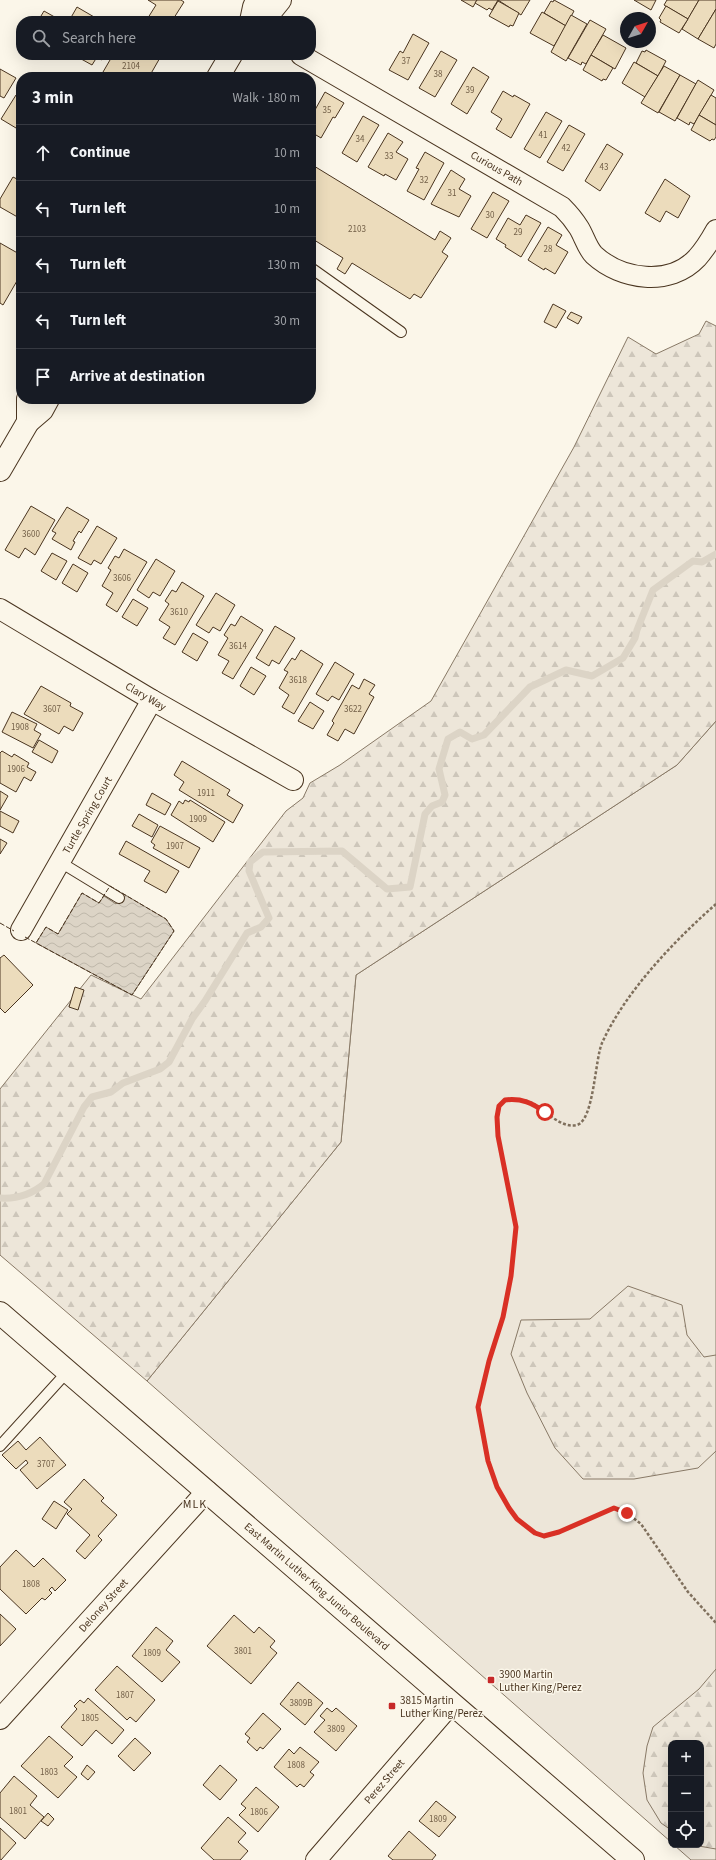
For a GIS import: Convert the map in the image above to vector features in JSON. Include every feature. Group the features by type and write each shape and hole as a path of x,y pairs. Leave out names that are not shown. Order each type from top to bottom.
{"main road":[{"path":"252,16 257,0"},
{"path":"267,16 280,0"},
{"path":"221,72 228,60"},
{"path":"28,404 28,422"},
{"path":"0,470 28,422 42,410 45,404"},
{"name":"East Martin Luther King Junior Boulevard","path":"0,1313 633,1860"}],"street":[{"name":"Curious Path","path":"310,60 562,207 571,215 592,254 623,273 643,277 662,276 680,270 696,259 716,230"},
{"name":"Clary Way","path":"0,609 152,700 293,780"},
{"name":"Turtle Spring Court","path":"21,930 152,700"},
{"name":"Deloney Street","path":"0,1719 207,1491"},
{"name":"Perez Street","path":"316,1860 452,1703"}],"lane":[{"path":"316,272 401,332"},
{"path":"60,862 119,898"},
{"path":"0,1446 68,1371"}],"path":[{"path":"716,904 688,929 650,972 618,1012 599,1050 596,1073 585,1118 578,1125 568,1125 531,1103 516,1099 505,1100 499,1106 497,1117 498,1136 515,1221 515,1246 503,1317 489,1361 478,1407 488,1461 497,1487 509,1508 522,1522 535,1533 544,1536 559,1532 614,1508 627,1513 641,1524 688,1592 716,1622"}],"green space":[{"path":"706,321 716,326 716,721 677,765 356,975 341,1142 147,1381 0,1255 0,1089 91,975 141,999 286,811 303,798 310,783 340,765 431,701 574,447 628,337 656,354 699,334"},
{"path":"716,721 716,1860 691,1860 677,1848 704,1848 704,1740 668,1740 668,1839 147,1381 341,1142 356,975 677,765"},
{"path":"628,1286 682,1305 687,1335 704,1357 716,1355 716,1451 698,1468 634,1479 583,1479 555,1448 527,1393 511,1354 521,1320 590,1319"},
{"path":"716,1669 716,1849 704,1847 704,1740 668,1740 668,1828 661,1823 647,1800 643,1773 647,1746 653,1727 699,1689"}],"water":[{"path":"82,893 99,903 104,896 116,904 122,893 166,919 174,931 132,995 36,943 46,927 58,934"}],"building":[{"path":"148,0 181,0 184,2 175,16 149,16 156,5"},
{"path":"461,0 477,0 473,7"},
{"path":"477,0 498,0 492,10 489,8 487,10 475,3"},
{"path":"498,0 530,0 521,15"},
{"path":"554,0 574,11 566,26 544,13 551,1 553,2"},
{"path":"634,0 656,0 651,10"},
{"path":"667,0 699,0 688,19 664,5"},
{"path":"699,0 716,0 716,9 698,39 682,29"},
{"path":"498,1 519,13 513,26 510,25 509,27 489,16"},
{"path":"666,6 688,19 679,33 660,22 661,20 659,18"},
{"path":"77,7 92,16 72,16"},
{"path":"716,9 716,44 714,48 698,39"},
{"path":"44,11 53,16 41,16"},
{"path":"542,12 566,26 554,46 530,33"},
{"path":"571,15 587,24 566,61 551,52"},
{"path":"590,20 606,29 586,64 582,62 581,65 568,58"},
{"path":"413,34 429,43 408,80 389,70 400,51 403,53"},
{"path":"603,35 620,45 620,48 626,48 615,69 591,55"},
{"path":"646,50 666,61 658,76 636,63 642,51 645,52"},
{"path":"441,51 457,60 435,97 419,88"},
{"path":"591,55 613,68 606,80 603,79 602,81 583,70"},
{"path":"83,60 95,60 92,65"},
{"path":"110,60 159,60 152,72 103,72"},
{"path":"634,62 658,76 645,97 622,83"},
{"path":"664,66 680,75 658,113 641,103"},
{"path":"473,67 489,77 467,114 451,104"},
{"path":"0,69 16,78 4,98 0,96"},
{"path":"680,75 696,84 675,121 659,112"},
{"path":"698,80 714,90 694,124 690,122 689,125 677,118"},
{"path":"503,91 530,104 511,138 496,129 502,119 491,112"},
{"path":"325,92 344,103 335,118 333,117 321,138 316,135 316,108"},
{"path":"16,95 16,128 1,119"},
{"path":"711,95 716,98 716,125 699,115"},
{"path":"546,112 562,121 540,158 524,149"},
{"path":"699,115 716,125 716,137 714,140 712,139 710,141 691,130"},
{"path":"363,116 379,125 357,162 342,153"},
{"path":"569,125 585,134 563,171 547,162"},
{"path":"388,133 403,142 396,152 408,159 396,180 385,174 384,176 368,167"},
{"path":"607,144 623,154 600,191 585,181"},
{"path":"425,152 444,163 424,200 407,191 419,169 416,168"},
{"path":"316,167 435,240 440,231 451,238 442,252 448,256 421,298 414,294 410,299 352,263 345,274 337,269 343,258 316,241"},
{"path":"451,170 465,179 459,189 471,196 459,217 431,204"},
{"path":"13,177 16,178 16,216 0,207 0,199"},
{"path":"665,179 690,196 678,218 666,211 660,222 645,213"},
{"path":"493,192 509,201 487,238 471,229"},
{"path":"526,215 541,223 521,257 505,247 506,245 496,239 508,218 520,225"},
{"path":"548,227 562,235 556,245 568,252 555,274 545,268 544,270 528,260"},
{"path":"0,243 16,252 16,283 3,305 0,303"},
{"path":"553,304 566,311 556,328 544,322"},
{"path":"571,312 582,317 578,324 567,318"},
{"path":"31,506 55,520 35,555 25,548 19,558 5,550"},
{"path":"67,507 89,520 81,533 79,531 73,541 75,542 71,550 52,539 56,533 52,531"},
{"path":"97,526 117,538 101,564 94,560 91,565 78,558"},
{"path":"124,549 147,562 117,612 106,605 113,593 102,586 111,570 108,568 115,556 119,558"},
{"path":"52,553 67,561 56,580 41,571"},
{"path":"156,559 175,571 160,596 153,592 149,598 137,590"},
{"path":"73,564 88,573 77,592 62,583"},
{"path":"182,582 204,596 175,645 163,638 170,627 159,620 169,604 165,601 172,590 176,592"},
{"path":"216,593 235,605 220,631 213,627 209,633 196,625"},
{"path":"133,599 148,608 137,626 122,617"},
{"path":"241,616 263,630 233,679 222,673 229,661 218,655 228,638 224,635 231,624 235,626"},
{"path":"275,626 295,638 279,664 272,660 269,666 256,658"},
{"path":"193,633 208,642 197,661 182,652"},
{"path":"301,650 323,664 294,714 282,707 289,695 279,688 288,672 284,670 292,658 295,660"},
{"path":"335,662 354,674 339,700 332,696 328,701 316,694"},
{"path":"251,667 266,676 254,695 240,686"},
{"path":"364,679 375,685 369,694 374,697 354,734 345,729 338,741 327,735 334,723 332,721 352,685 359,689"},
{"path":"41,686 71,703 70,706 83,713 73,731 64,726 59,734 24,714"},
{"path":"310,702 324,711 313,729 298,721"},
{"path":"12,712 37,724 34,730 41,734 33,748 2,732"},
{"path":"39,740 58,751 52,763 32,752"},
{"path":"2,751 12,757 14,754 29,763 27,767 36,772 31,781 24,777 16,792 0,783 0,753"},
{"path":"182,761 230,790 227,795 243,805 233,823 179,790 184,782 174,775"},
{"path":"0,791 8,796 0,810"},
{"path":"152,793 171,804 165,815 146,805"},
{"path":"185,800 189,802 190,800 225,822 213,842 171,815 179,801 183,804"},
{"path":"0,811 19,821 13,833 0,826"},
{"path":"139,814 158,825 152,837 132,826"},
{"path":"160,826 200,848 189,868 153,848 155,845 151,842"},
{"path":"0,839 7,843 0,854"},
{"path":"126,841 179,871 166,893 144,881 150,871 119,854"},
{"path":"4,955 33,985 5,1013 0,1008 0,958"},
{"path":"75,987 84,990 78,1010 69,1007"},
{"path":"40,1437 66,1465 37,1489 20,1470 28,1463 26,1460 16,1469 2,1455 18,1441 26,1450"},
{"path":"84,1479 104,1498 101,1501 117,1515 98,1536 102,1540 85,1559 76,1551 90,1535 67,1514 72,1509 64,1502"},
{"path":"54,1501 68,1510 56,1529 42,1519"},
{"path":"16,1550 34,1567 43,1558 66,1580 55,1591 52,1587 49,1590 52,1593 45,1600 42,1598 26,1614 0,1589 0,1567"},
{"path":"0,1614 16,1629 0,1646"},
{"path":"234,1615 254,1633 259,1627 275,1641 270,1647 277,1653 251,1684 207,1646"},
{"path":"156,1627 173,1641 166,1650 180,1662 162,1682 132,1656"},
{"path":"117,1666 155,1700 136,1722 130,1717 127,1720 95,1690"},
{"path":"298,1682 323,1703 305,1725 280,1704"},
{"path":"88,1698 124,1730 112,1744 96,1730 82,1746 61,1727 77,1709 74,1706 80,1700 84,1703"},
{"path":"327,1708 332,1712 336,1708 357,1726 336,1751 314,1732 325,1720 320,1716"},
{"path":"263,1713 281,1729 263,1749 260,1747 257,1751 247,1742 250,1738 245,1734"},
{"path":"49,1736 73,1757 64,1766 77,1777 58,1798 21,1766"},
{"path":"135,1738 151,1753 134,1771 118,1756"},
{"path":"300,1747 319,1762 310,1772 314,1775 304,1787 300,1784 297,1787 274,1767 289,1749 294,1754"},
{"path":"87,1765 95,1772 88,1780 81,1774"},
{"path":"220,1765 237,1780 220,1800 203,1785"},
{"path":"14,1776 37,1796 30,1805 44,1817 25,1839 0,1817 0,1793"},
{"path":"256,1787 279,1807 258,1832 239,1815 246,1808 241,1804"},
{"path":"436,1801 456,1817 439,1837 419,1821"},
{"path":"48,1813 54,1819 48,1826 41,1821"},
{"path":"228,1817 246,1833 238,1842 248,1851 240,1860 214,1860 201,1848"},
{"path":"0,1828 16,1843 1,1860 0,1860"},
{"path":"409,1831 436,1855 432,1860 393,1860 388,1856"}],"waterway":[{"path":"0,1198 12,1198 24,1195 34,1191 44,1184 84,1107 92,1097 111,1092 123,1083 160,1069 169,1062 192,1019 205,1001 247,933 261,927 269,918 249,871 250,862 263,852 342,851 387,889 410,887 425,814 432,806 442,802 445,795 439,769 448,739 460,732 472,739 484,735 530,687 566,670 592,676 623,658 635,638 653,590 693,561 702,562 716,554"}],"fence":[{"path":"25,937 132,995 174,931 166,919 110,886 99,903 82,893 58,934 46,927 36,943"},
{"path":"0,923 14,931"}],"place":[{"name":"3900 Martin Luther King/Perez","path":"491,1680"},
{"name":"3815 Martin Luther King/Perez","path":"392,1706"}],"district":[{"name":"MLK","path":"195,1504"}],"route":[{"path":"545,1112 531,1103 516,1099 505,1100 499,1106 497,1117 498,1136 516,1227 511,1276 503,1317 489,1361 478,1407 482,1434 488,1461 497,1487 517,1519 535,1533 544,1536 559,1532 614,1508 627,1513"}]}
